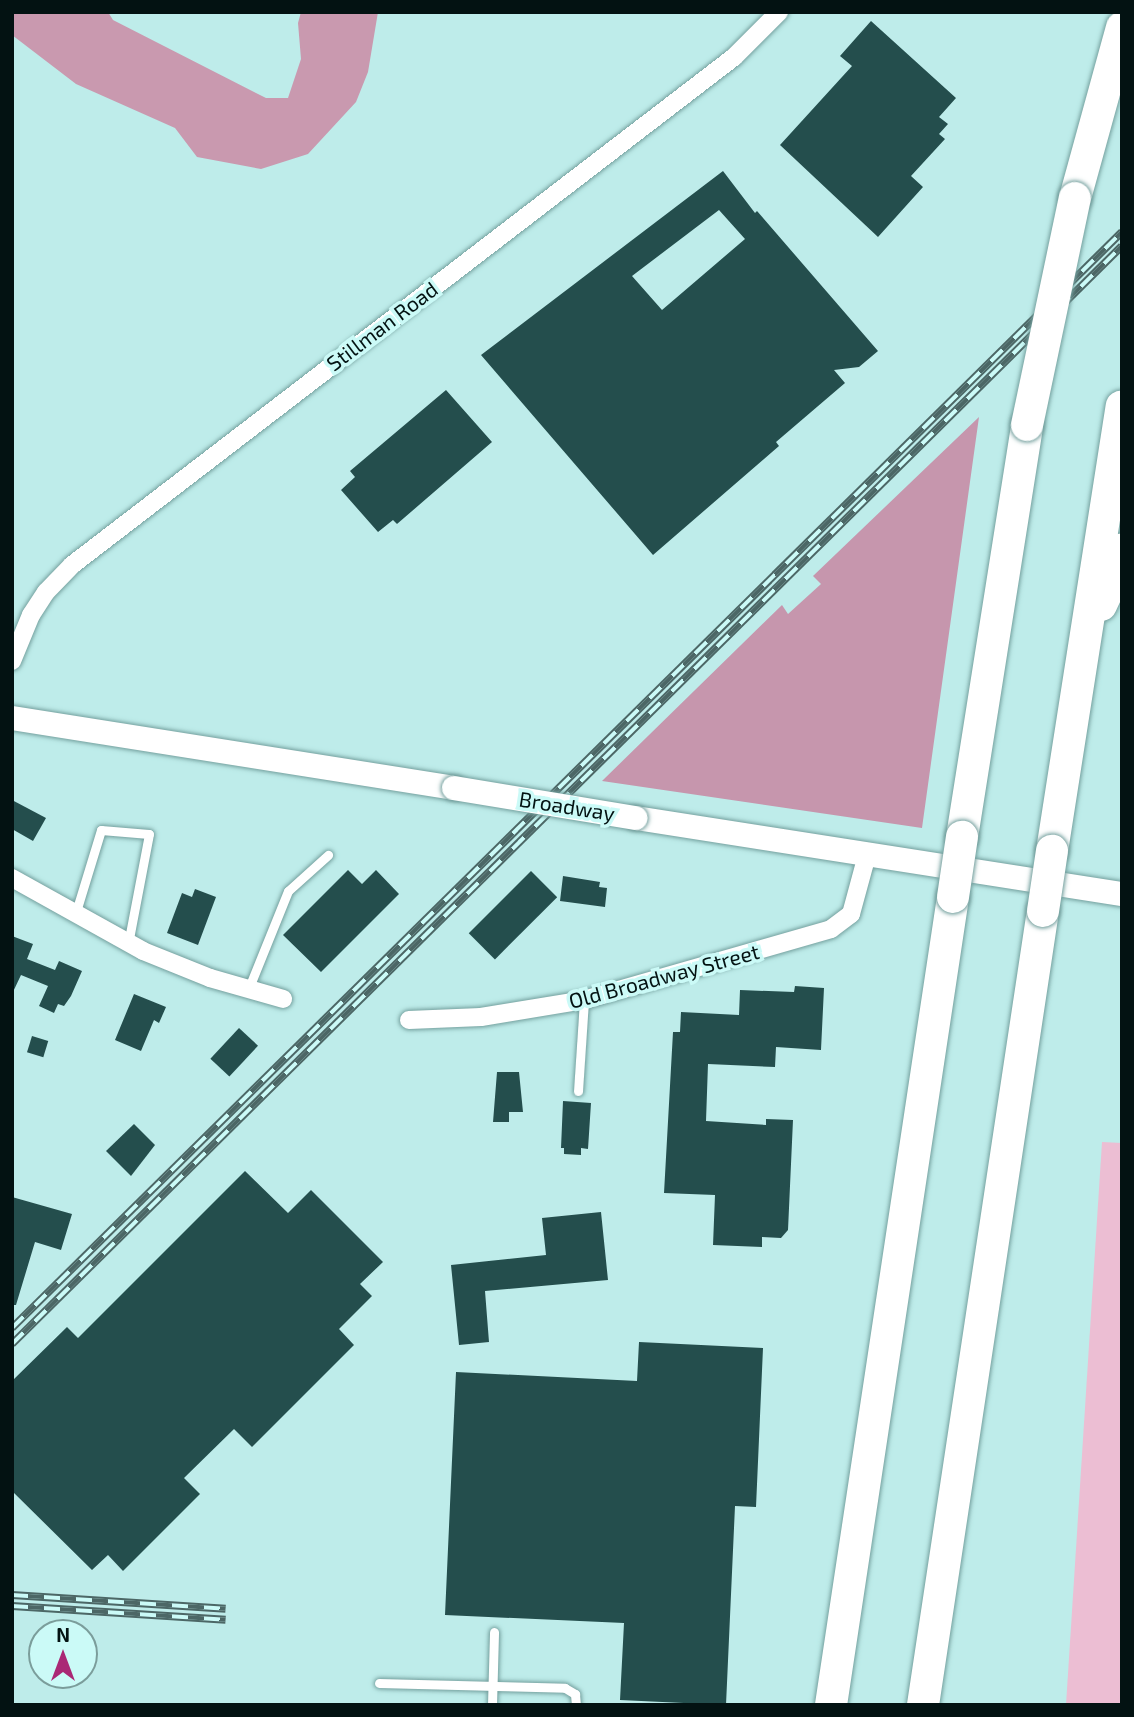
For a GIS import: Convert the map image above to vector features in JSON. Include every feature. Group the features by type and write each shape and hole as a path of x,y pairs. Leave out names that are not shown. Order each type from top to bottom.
{"highway":[{"path":"831,1705 1027,425 1075,198 1122,27"},
{"path":"923,1705 1122,406"},
{"path":"1087,626 1113,581 1122,550"}],"main road":[{"name":"Broadway","path":"12,718 1122,894"}],"street":[{"name":"Stillman Road","path":"12,661 31,615 46,592 72,565 734,57 779,12"},
{"name":"Old Broadway Street","path":"408,1020 481,1017 584,1000 831,929 846,920 854,906 867,855"},
{"path":"12,878 128,944 188,970 283,999"}],"lane":[{"path":"75,915 102,830 149,834 128,944"},
{"path":"248,990 288,891 328,855"},
{"path":"578,1091 584,1000"},
{"path":"492,1705 494,1632"},
{"path":"379,1683 565,1688 575,1694 576,1705"}],"shaded area":[{"path":"12,12 108,12 113,20 266,98 288,98 301,59 298,23 301,12 378,12 368,72 356,102 308,154 261,169 197,157 175,128 76,84 12,35"},
{"path":"979,417 922,828 602,781 782,605 788,614 821,584 813,576"},
{"path":"1102,1142 1122,1143 1122,1705 1066,1705"}],"building":[{"path":"871,21 956,98 939,117 948,124 939,134 945,139 911,176 923,187 878,237 780,145 852,66 840,56"},
{"path":"723,171 755,213 757,211 878,351 859,367 834,370 845,383 776,442 779,446 653,555 481,355","holes":["719,210 745,239 662,310 632,276"]},
{"path":"446,390 492,442 397,524 393,520 378,532 341,490 355,477 350,471"},
{"path":"12,800 46,818 33,841 12,829"},
{"path":"348,870 362,884 376,870 399,894 321,972 283,935"},
{"path":"531,871 557,897 495,959 469,933"},
{"path":"563,876 600,882 599,887 607,888 605,907 560,901"},
{"path":"195,889 216,897 198,945 167,933 182,893 192,897"},
{"path":"12,936 33,944 27,959 55,970 59,961 82,971 71,996 64,1006 58,1004 54,1013 39,1006 48,986 21,975 12,994"},
{"path":"795,986 824,988 821,1050 776,1047 775,1067 708,1064 706,1121 766,1125 766,1119 793,1120 788,1230 781,1238 762,1237 762,1247 713,1245 715,1195 664,1193 673,1032 680,1032 681,1012 739,1015 740,990 794,992"},
{"path":"134,994 166,1007 159,1023 154,1020 141,1051 115,1040"},
{"path":"239,1028 258,1046 229,1076 210,1059"},
{"path":"32,1036 48,1041 43,1057 27,1052"},
{"path":"497,1072 519,1072 523,1112 509,1112 509,1122 493,1122"},
{"path":"563,1101 591,1103 588,1149 581,1148 581,1155 564,1154 564,1148 561,1148"},
{"path":"134,1124 155,1145 131,1176 106,1151"},
{"path":"245,1171 288,1213 311,1190 383,1262 360,1284 372,1296 339,1329 354,1345 252,1447 234,1429 184,1478 200,1494 123,1571 108,1555 92,1570 12,1491 12,1381 67,1327 78,1338"},
{"path":"12,1197 72,1214 61,1250 35,1242 16,1305 12,1305"},
{"path":"601,1212 608,1280 485,1291 489,1342 459,1345 451,1265 546,1255 542,1218"},
{"path":"639,1342 763,1348 756,1507 735,1506 726,1705 620,1700 624,1623 445,1615 456,1372 637,1381"}],"railway":[{"path":"12,1328 1122,232"},
{"path":"12,1344 1122,246"},
{"path":"12,1595 226,1609"},
{"path":"12,1606 226,1620"}]}
